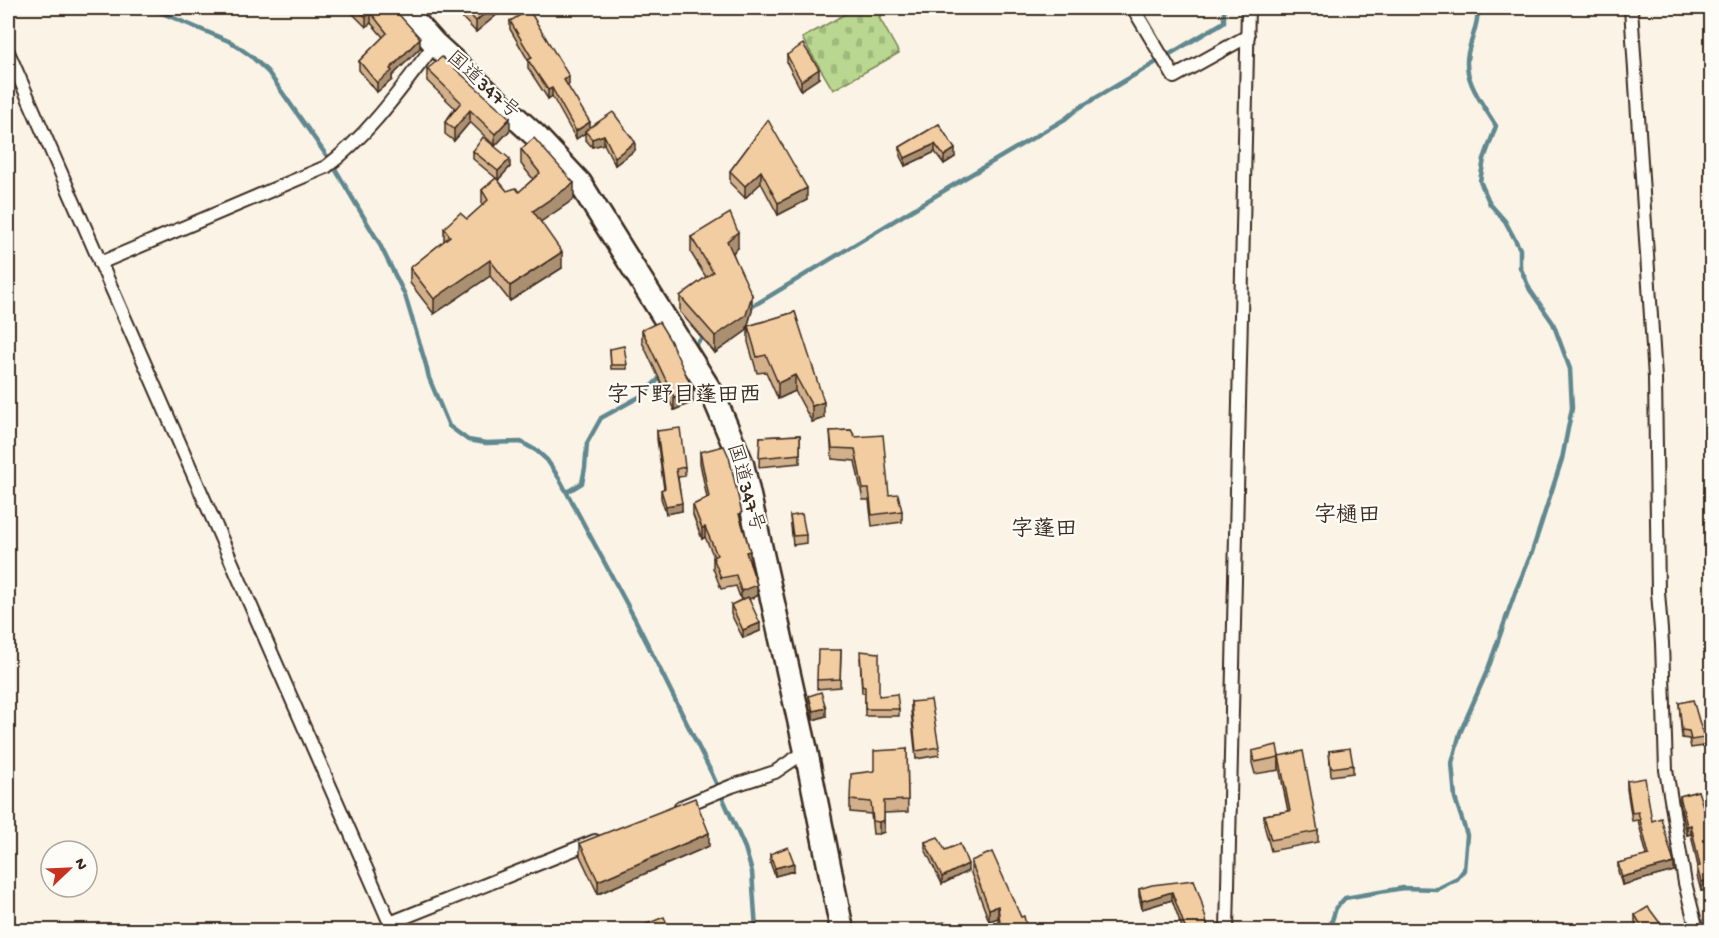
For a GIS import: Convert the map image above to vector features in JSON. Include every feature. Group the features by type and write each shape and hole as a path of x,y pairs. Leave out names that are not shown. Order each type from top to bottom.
{"highway":[{"name":"国道347号","path":"403,8 435,44 537,137 580,183 713,395 741,464 806,751 842,930"}],"street":[{"path":"1133,8 1174,77 1248,36"},
{"path":"1227,930 1248,8"},
{"path":"1631,8 1656,378 1658,592 1666,770 1685,883 1696,930"},
{"path":"100,263 326,167 348,150 381,113 435,44"},
{"path":"8,52 392,927 610,836"},
{"path":"664,814 732,786 775,772 806,751"}],"green space":[{"path":"856,8 884,8 886,12 879,17 899,53 833,90 802,38"}],"building":[{"path":"356,8 393,8 420,38 390,69 392,71 377,83 359,61 387,33 371,13 366,17"},
{"path":"463,8 491,8 476,21"},
{"path":"529,10 569,76 564,80 590,122 576,131 552,88 548,90 528,60 532,58 510,21"},
{"path":"803,44 819,69 801,81 787,55"},
{"path":"442,57 510,118 495,134 470,110 454,129 445,122 461,102 427,69"},
{"path":"613,112 635,142 615,157 604,135 592,139 585,131"},
{"path":"768,120 807,188 778,203 761,171 745,186 730,171"},
{"path":"939,124 955,149 944,156 935,144 905,158 900,147"},
{"path":"483,137 510,159 498,171 473,151"},
{"path":"534,138 574,183 533,211 562,252 510,286 490,260 434,299 410,268 450,236 444,228 460,213 467,219 488,200 482,190 496,178 507,191 516,188 519,192 540,173 521,149"},
{"path":"730,213 738,232 727,241 752,295 746,315 715,336 680,296 713,272 691,237"},
{"path":"795,312 824,402 812,406 795,375 778,383 766,355 757,357 748,326"},
{"path":"659,322 693,390 674,397 642,330"},
{"path":"624,346 627,365 611,365 610,349"},
{"path":"680,428 685,467 676,469 682,503 666,506 661,490 665,488 657,431"},
{"path":"851,430 855,437 883,435 889,495 898,494 902,511 872,515 869,489 863,489 855,449 832,448 830,431"},
{"path":"800,435 800,454 759,458 760,437"},
{"path":"724,446 729,457 742,513 739,514 750,551 746,552 757,585 741,591 736,575 721,578 713,557 717,555 705,527 702,528 693,505 709,497 700,452"},
{"path":"802,514 806,535 793,536 790,516"},
{"path":"748,597 760,623 743,630 731,605"},
{"path":"818,650 841,650 840,679 817,680"},
{"path":"860,651 879,653 879,696 897,694 899,709 865,709 865,687 862,686"},
{"path":"821,692 826,708 813,711 809,696"},
{"path":"931,700 939,747 916,751 911,702"},
{"path":"1693,700 1704,738 1691,740 1689,731 1682,730 1679,703"},
{"path":"1277,745 1279,757 1255,762 1252,751"},
{"path":"1350,748 1353,765 1331,768 1329,751"},
{"path":"907,749 908,800 884,801 884,820 873,821 871,802 850,800 851,774 874,771 874,751"},
{"path":"1303,751 1318,831 1271,840 1264,815 1290,811 1279,756"},
{"path":"1645,778 1652,821 1661,818 1674,863 1622,877 1618,863 1649,855 1638,812 1632,813 1627,781"},
{"path":"1698,791 1712,833 1712,879 1701,882 1691,825 1687,826 1680,796"},
{"path":"695,798 709,833 598,881 580,843"},
{"path":"938,837 945,850 960,844 968,864 942,877 925,842"},
{"path":"788,847 794,863 775,868 770,854"},
{"path":"992,852 1021,917 1024,916 1027,930 1001,930 998,906 989,909 971,861"},
{"path":"1194,880 1208,927 1206,930 1186,930 1172,892 1142,901 1139,889 1152,885"},
{"path":"1648,907 1660,923 1644,930 1635,915"},
{"path":"664,917 670,930 632,930"},
{"path":"946,922 947,930 925,930 924,925"}],"waterway":[{"path":"150,8 231,42 268,72 331,162 378,241 405,295 429,378 449,426 468,440 486,443 521,442 547,460 559,478 636,621 712,774 745,848 752,872 756,930"},
{"path":"748,309 1224,22 1224,8"},
{"path":"1329,930 1336,908 1345,898 1403,888 1437,889 1457,879 1464,870 1467,835 1455,798 1452,763 1460,733 1488,669 1532,552 1562,459 1572,408 1570,369 1553,323 1530,290 1520,267 1520,249 1505,221 1490,204 1480,181 1484,159 1496,126 1475,91 1468,73 1468,53 1476,26 1478,8"},
{"path":"692,348 705,335"},
{"path":"567,492 582,483 587,443 601,418 641,396 662,376"}],"district":[{"name":"字下野目蓬田西","path":"684,397"},
{"name":"字樋田","path":"1347,517"},
{"name":"字蓬田","path":"1044,531"}]}
